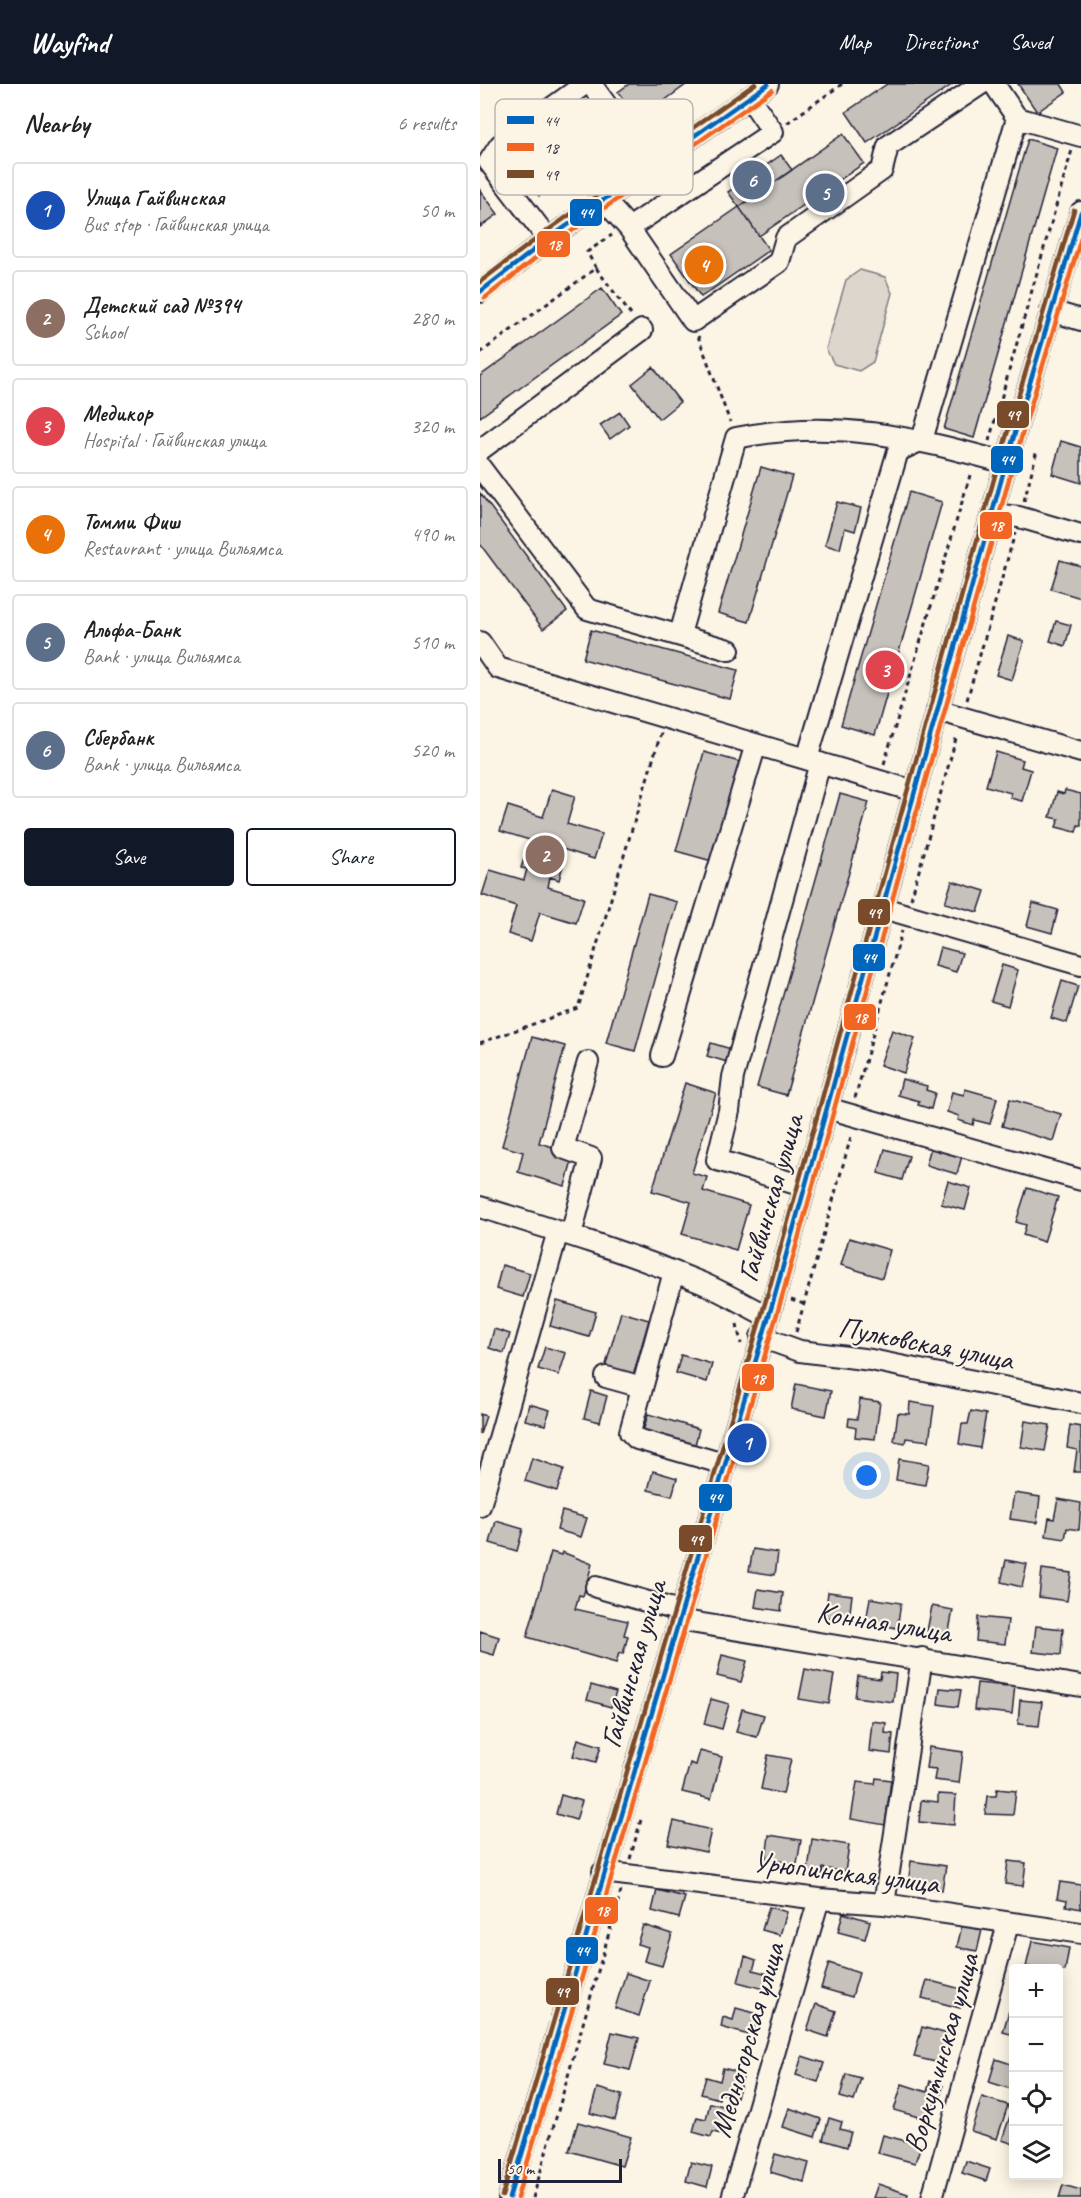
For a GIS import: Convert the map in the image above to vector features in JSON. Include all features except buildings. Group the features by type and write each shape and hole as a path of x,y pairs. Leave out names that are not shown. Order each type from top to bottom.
{"street":[{"path":"564,99 585,84"},
{"path":"591,84 602,99"},
{"path":"693,136 768,84"},
{"path":"604,200 629,228 693,321 779,262 786,238 882,170 888,146 981,84"},
{"path":"994,84 1017,118 1079,135"},
{"path":"693,185 773,132 749,97"},
{"path":"803,1186 717,1160 729,1111 733,1077 814,761 898,451 922,440 1017,118"},
{"path":"495,152 485,165 495,177"},
{"path":"511,195 548,239"},
{"path":"480,292 548,239 611,195"},
{"path":"629,228 678,195"},
{"name":"Гайвинская улица","path":"509,2198 768,1317 1006,463 1081,212"},
{"path":"1051,311 1081,320"},
{"path":"480,450 642,330"},
{"path":"680,634 736,438 772,431 849,429 922,440 1006,463"},
{"path":"480,467 587,609 729,650"},
{"path":"992,514 1019,517 1081,535"},
{"path":"480,642 498,668 914,791"},
{"path":"937,710 1081,752"},
{"path":"662,1056 756,744"},
{"path":"883,908 1081,965"},
{"path":"480,1506 564,1233 591,1158 563,1148 588,1062"},
{"path":"826,1108 1081,1180"},
{"path":"480,1207 564,1233 675,1272 704,1284 768,1317"},
{"path":"675,1272 630,1427 632,1436 724,1464"},
{"name":"Пулковская улица","path":"761,1337 801,1351 871,1360 1081,1403"},
{"path":"606,1377 642,1387"},
{"name":"Конная улица","path":"596,1587 679,1616 1081,1686"},
{"path":"884,1904 922,1658"},
{"name":"Урюпинская улица","path":"603,1872 819,1899 884,1904 1081,1933"},
{"name":"Медногорская улица","path":"732,2198 819,1899"},
{"name":"Воркутинская улица","path":"932,2198 1008,1924"}],"path":[{"path":"773,132 842,84"},
{"path":"879,781 1079,135"},
{"path":"629,228 608,237 587,252 596,268 642,330"},
{"path":"480,353 596,268"},
{"path":"693,321 736,438"},
{"path":"480,1043 578,1008 665,717"},
{"path":"786,1298 804,1304"},
{"path":"737,1324 742,1347"}],"shaded area":[{"path":"860,270 885,277 892,293 873,362 859,371 834,364 826,349 846,280"}],"transit line":[{"name":"49","path":"693,128 755,84"},
{"name":"44","path":"693,137 768,84"},
{"name":"18","path":"693,146 772,90"},
{"name":"49","path":"480,282 598,195"},
{"name":"44","path":"480,292 548,239 610,195"},
{"name":"18","path":"485,298 552,245 623,195"},
{"name":"49","path":"502,2196 768,1293 999,461 1074,210"},
{"name":"44","path":"509,2198 775,1295 1006,463 1081,212"},
{"name":"18","path":"517,2198 782,1297 1013,465 1081,238"}],"place":[{"name":"Сбербанк","path":"752,180"},
{"name":"Альфа-Банк","path":"825,193"},
{"name":"Томми Фиш","path":"704,265"},
{"name":"Медикор","path":"885,670"},
{"name":"Детский сад №394","path":"545,855"},
{"name":"Улица Гайвинская","path":"747,1443"}]}
